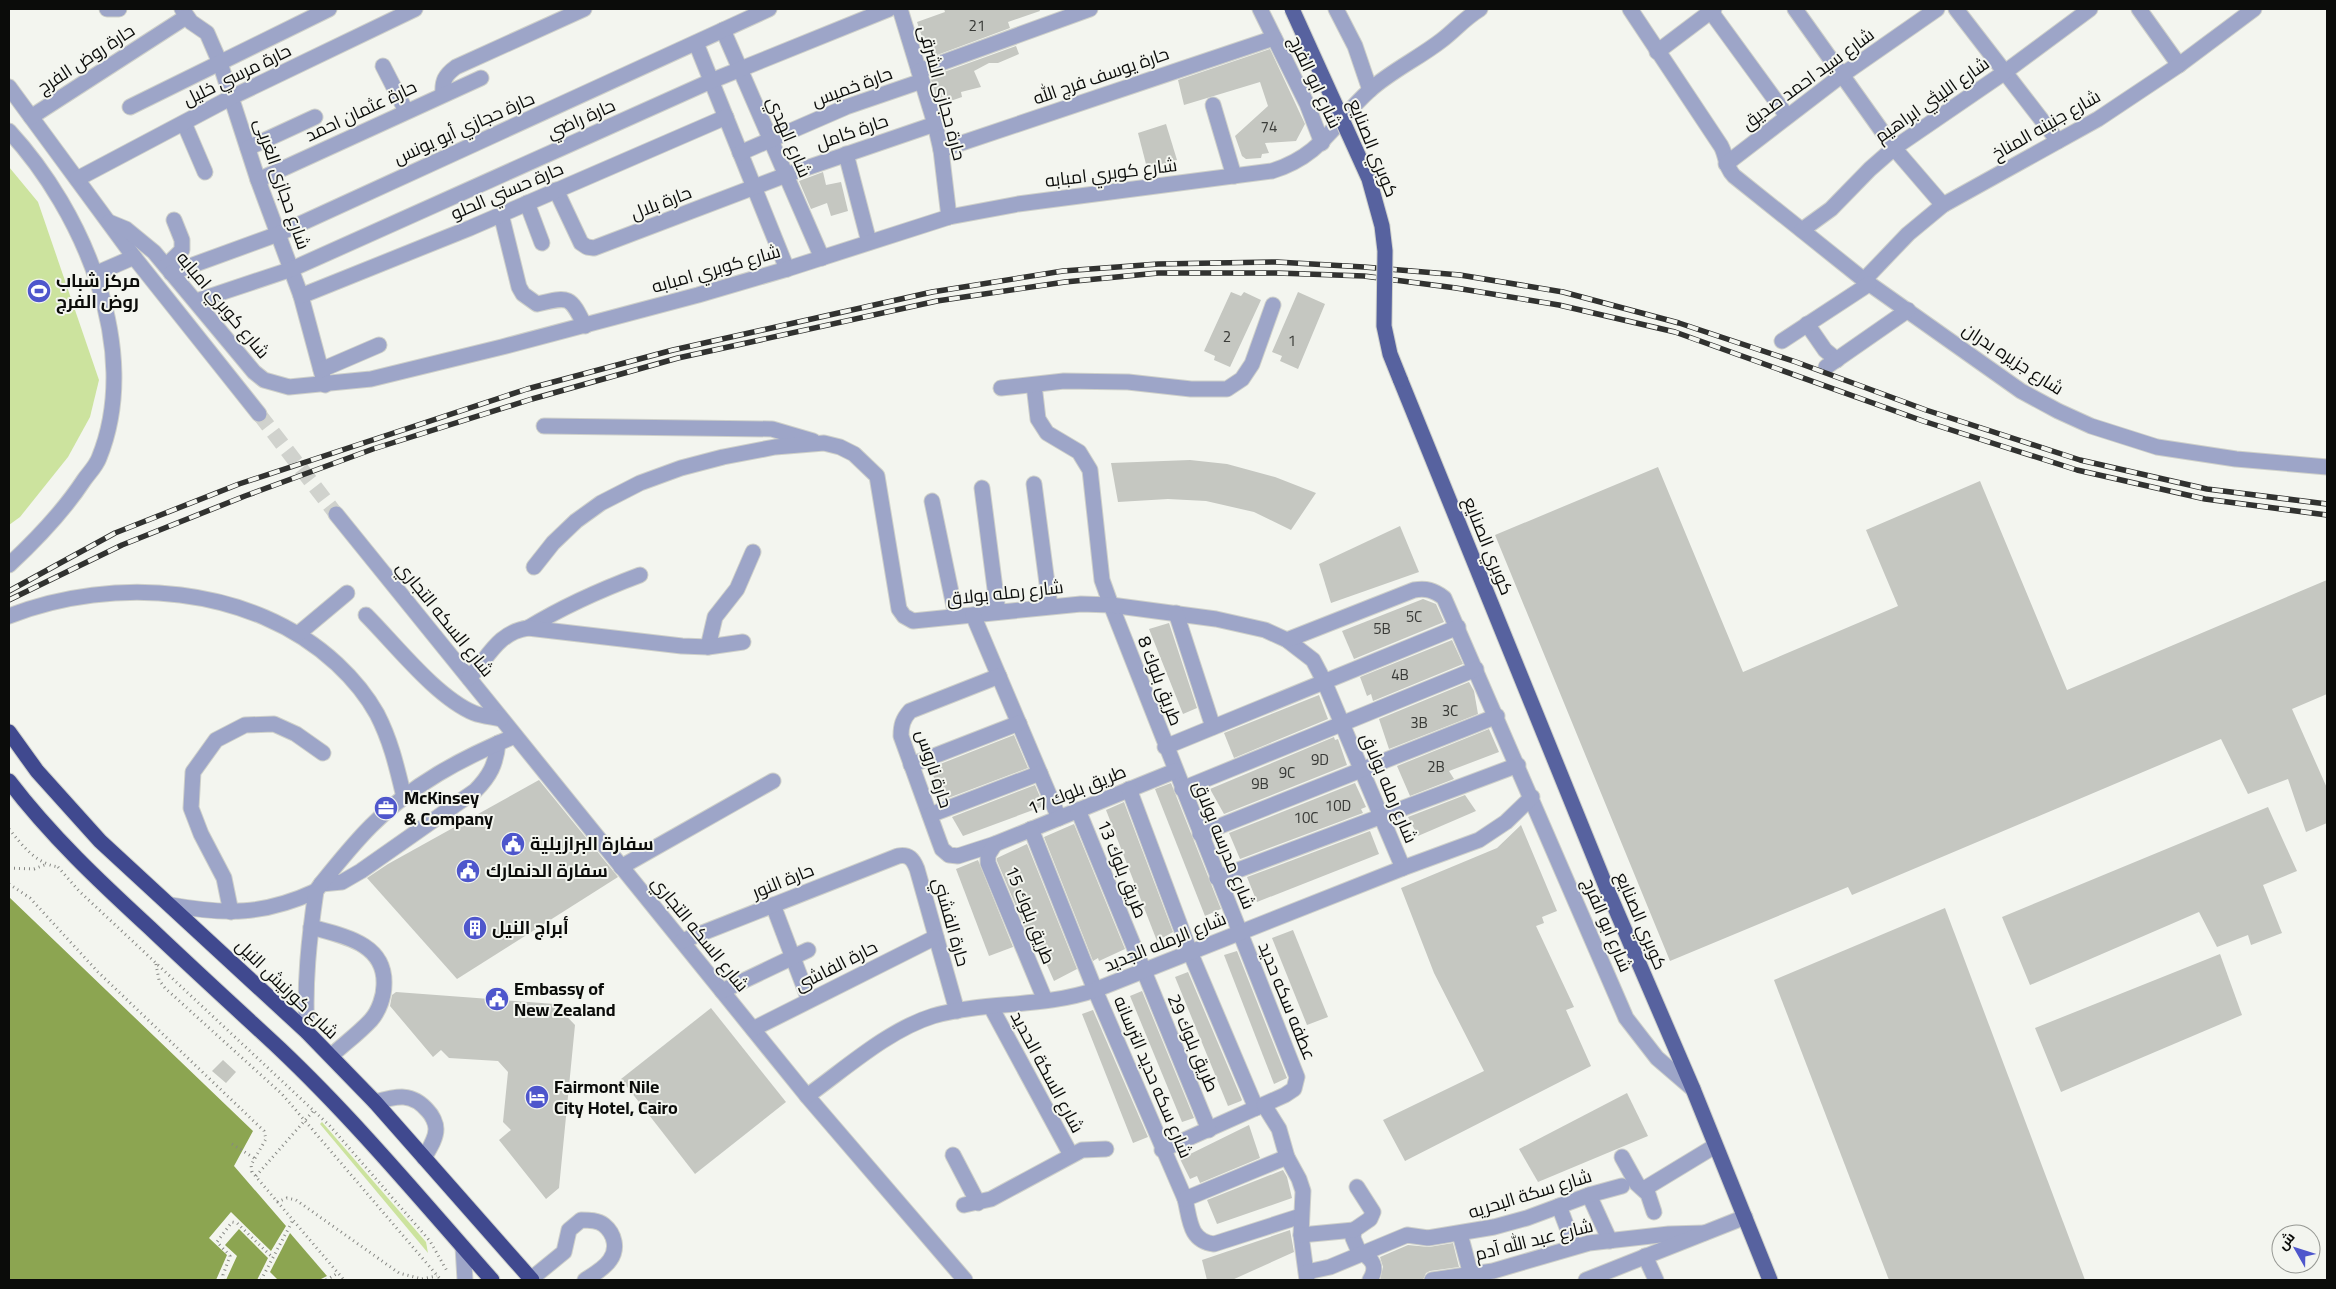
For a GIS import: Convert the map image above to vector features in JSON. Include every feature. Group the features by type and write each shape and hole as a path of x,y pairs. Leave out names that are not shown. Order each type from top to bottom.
{"highway":[{"name":"شارع كورنيش النيل","path":"9,732 37,771 74,813 128,867 307,1032 375,1102 531,1280"},
{"path":"9,781 49,830 82,865 282,1051 326,1096 384,1157 492,1280"}],"main road":[{"name":"كوبري الصنايع","path":"1292,9 1369,179 1377,202 1385,251 1384,326 1390,354 1607,890 1692,1089"},
{"name":"شارع ابو الفرج","path":"1692,1089 1770,1280"}],"street":[{"path":"107,9 119,9"},
{"path":"130,106 329,9"},
{"name":"حارة مرسي خليل","path":"77,179 232,97 416,9"},
{"path":"443,94 442,83 444,78 456,67 584,9"},
{"name":"حارة حجازي أبو يونس","path":"168,269 278,234 769,9"},
{"name":"حارة راضي","path":"196,301 292,269 711,81 888,9"},
{"name":"حارة حجازى الشرقى","path":"900,9 935,124 950,217"},
{"name":"حارة خميس","path":"740,153 920,76 1090,9"},
{"name":"شارع ابو الفرج","path":"1260,9 1307,104 1322,143"},
{"path":"1336,9 1355,46 1370,90"},
{"name":"شارع كوبري امبابه","path":"109,222 141,240 196,301 254,372 264,380 289,387 323,378 370,379 585,326 787,269 950,217 1018,204 1272,171 1290,166 1307,156 1322,143 1370,90 1443,39 1464,18 1480,9"},
{"path":"1630,9 1721,146 1725,154 1726,166"},
{"path":"1794,9 1894,148 1944,206"},
{"name":"شارع سيد احمد صديق","path":"1726,166 1787,116 1842,75 1938,9"},
{"path":"1956,9 2058,141"},
{"name":"شارع الليثي ابراهيم","path":"1802,230 1831,209 1870,169 1894,148 2005,72 2090,9"},
{"path":"2139,9 2179,66"},
{"path":"1657,52 1712,10 1787,116"},
{"name":"شارع جنينه المناخ","path":"1782,341 1867,282 1908,234 1944,206 2098,118 2179,66 2245,11"},
{"name":"شارع حجازى الغربى","path":"184,13 207,33 220,63 258,180 301,296 323,378"},
{"name":"حارة روض الفرج","path":"31,117 184,13"},
{"name":"شارع الهدي","path":"723,30 822,258"},
{"name":"حارة يوسف فرج الله","path":"940,150 1274,38"},
{"path":"696,43 787,269"},
{"path":"383,66 406,111"},
{"name":"حارة عثمان احمد","path":"258,180 480,78"},
{"name":"شارع كوبري امبابه","path":"9,87 134,257 259,414"},
{"path":"1212,105 1234,176"},
{"path":"248,148 315,117"},
{"name":"حارة حسني الحلو","path":"301,296 501,214 726,117"},
{"path":"184,122 205,172"},
{"name":"حارة كامل","path":"754,187 935,124"},
{"path":"9,131 29,152 55,190 95,274 113,347 115,385 110,423 98,460 72,498 43,533 9,565"},
{"path":"846,154 869,242"},
{"name":"شارع جزيره بدران","path":"1726,166 1867,282 2021,390 2058,411 2091,426 2133,440 2190,453 2327,467"},
{"name":"حارة بلال","path":"556,190 581,243 587,247 594,248 754,187"},
{"path":"527,203 542,243"},
{"path":"501,214 519,287 523,294 537,304 561,298 568,300 574,304 585,326"},
{"path":"168,269 182,250 182,240 174,220"},
{"path":"95,274 134,257"},
{"path":"1001,388 1064,381 1128,382 1191,389 1227,389 1242,379 1252,364 1272,305"},
{"path":"1807,324 1832,363 1908,310"},
{"path":"323,378 379,345"},
{"name":"طريق بلوك 8","path":"1034,385 1038,419 1047,432 1080,452 1090,470 1102,580 1174,771"},
{"path":"544,426 772,430 824,444"},
{"name":"شارع رمله بولاق","path":"534,567 553,543 601,503 640,483 681,468 775,447 824,444 854,454 876,476 898,609 904,616 913,621 1050,606 1111,604 1240,624 1264,630 1287,640 1314,660 1403,868"},
{"path":"1034,484 1050,606"},
{"path":"982,488 998,612"},
{"path":"932,501 956,616"},
{"name":"شارع السكه التجاري","path":"336,514 807,1096 965,1280"},
{"path":"708,647 715,617 737,589 753,552"},
{"path":"528,628 586,596 640,576"},
{"name":"شارع ابو الفرج","path":"1287,640 1414,590 1430,590 1444,598 1497,716 1626,1018 1657,1058 1692,1089"},
{"path":"9,616 27,609 69,598 112,593 156,593 199,598 241,609 270,620 319,647 351,677 376,713 394,753 404,797"},
{"path":"298,634 347,594"},
{"path":"1176,614 1213,727"},
{"path":"366,615 435,686 454,702 475,713 501,718"},
{"path":"973,615 1059,818"},
{"path":"1166,747 1458,626"},
{"path":"469,678 504,636 516,629 528,628 682,646 708,647 743,642"},
{"path":"1182,789 1476,669"},
{"name":"حارة ناروس","path":"994,844 958,856 949,855 942,849 901,736 902,722 910,711 999,676"},
{"path":"1200,834 1497,716"},
{"path":"911,764 1019,723"},
{"path":"231,912 224,878 201,834 191,808 193,772 216,740 245,725 274,724 296,734 323,752"},
{"path":"307,1032 306,962 318,887 371,826 404,797 438,773 515,736"},
{"path":"171,905 201,911 261,910 290,903 318,887 342,882 361,872 475,791 489,777 496,762 498,743"},
{"path":"1217,878 1518,765"},
{"name":"شارع مدرسه بولاق","path":"1174,771 1239,933"},
{"name":"طريق بلوك 17","path":"994,844 1174,771"},
{"path":"930,815 1040,773"},
{"path":"621,867 773,781"},
{"path":"1129,789 1190,952 1260,1107 1280,1129 1287,1157 1303,1191 1302,1235 1307,1276"},
{"name":"شارع الرمله الجديد","path":"807,1096 887,1038 909,1025 932,1016 957,1011 1062,999 1095,990 1403,868 1479,840 1506,822 1532,797"},
{"name":"طريق بلوك 13","path":"1078,810 1143,971"},
{"name":"شارع سكه حديد الترسانه","path":"1031,829 1095,990 1184,1199 1195,1235 1203,1242 1214,1244 1302,1216"},
{"name":"طريق بلوك 15","path":"994,844 990,850 988,863 1045,1000"},
{"name":"حارة النور","path":"682,941 898,856"},
{"name":"حارة الفشني","path":"898,856 908,856 915,864 957,1011"},
{"path":"773,905 809,1000"},
{"path":"311,927 347,937 362,945 375,953 382,966 384,992 372,1019 331,1056"},
{"name":"عطفه سكه حديد","path":"1162,1150 1260,1107 1285,1095 1294,1088 1297,1077 1239,933"},
{"name":"حارة الفاشى","path":"753,1029 936,937"},
{"path":"722,991 808,950"},
{"name":"طريق بلوك 29","path":"1143,971 1209,1130"},
{"name":"شارع السكة الحديد","path":"991,1007 1071,1155"},
{"path":"375,1102 392,1097 409,1097 421,1102 431,1114 436,1128 434,1140 424,1158"},
{"path":"1644,1189 1714,1146"},
{"path":"953,1155 971,1204 991,1199 1082,1150 1106,1149"},
{"path":"1184,1199 1287,1157"},
{"path":"1622,1157 1637,1184 1648,1194 1654,1212"},
{"name":"شارع سكة البحريه","path":"1307,1276 1407,1235 1428,1238 1460,1234 1527,1218 1589,1195 1622,1186"},
{"path":"1302,1235 1354,1230 1370,1219 1373,1212 1356,1187"},
{"path":"1589,1195 1610,1241"},
{"path":"1560,1206 1574,1246"},
{"path":"1586,1280 1745,1217"},
{"path":"531,1280 564,1252 569,1230 581,1220 593,1220 604,1224 615,1240 615,1252 609,1262 585,1280"},
{"path":"1354,1230 1353,1238 1355,1244 1372,1260 1375,1266 1375,1272 1370,1280"},
{"name":"شارع عبد الله آدم","path":"1432,1280 1466,1277 1493,1271 1574,1246 1669,1234 1704,1233"},
{"path":"1460,1234 1466,1277"},
{"path":"459,1278 463,1247"},
{"path":"1645,1256 1656,1280"}],"path":[{"path":"9,829 27,851 47,864 58,867 82,865"},
{"path":"9,868 34,869 47,864"},
{"path":"58,867 79,891 313,1110 343,1141 430,1241 440,1262 459,1278"},
{"path":"9,884 30,898 98,972 264,1131 266,1139 254,1158 251,1168 277,1202 344,1280"},
{"path":"156,963 159,980 165,988 263,1077 306,1119 440,1280"},
{"path":"256,1176 326,1096"},
{"path":"232,1144 254,1158"},
{"path":"277,1202 287,1198 296,1200 392,1269 414,1279 437,1276"},
{"path":"261,1280 293,1220"},
{"path":"224,1280 230,1256 217,1242 232,1222 237,1223 273,1258"},
{"path":"326,1280 338,1273"}],"shaded area":[{"name":"مركز شباب روض الفرج","path":"9,167 38,202 99,380 90,417 68,457 20,517 9,525"},
{"path":"9,897 253,1131 234,1166 286,1226 271,1251 231,1212 209,1238 227,1255 216,1280 9,1280"},
{"path":"322,1122 426,1242 428,1253 320,1124"},
{"path":"239,1229 268,1258 257,1280 226,1280 237,1256 225,1245"},
{"path":"290,1233 327,1276 319,1280 278,1280 270,1272"}],"building":[{"path":"944,9 1039,9 1040,11 1008,22 1010,28 929,58 917,22 945,12"},
{"path":"1016,46 1019,54 998,63 989,63 974,71 981,87 961,92 962,97 939,105 930,77"},
{"path":"1270,49 1305,124 1296,141 1265,143 1269,153 1262,154 1261,158 1246,159 1242,156 1235,136 1268,106 1260,82 1184,105 1178,80"},
{"path":"1166,124 1177,160 1147,168 1138,133"},
{"path":"823,172 826,185 841,182 848,211 831,216 827,203 811,209 799,181"},
{"path":"1231,292 1241,296 1244,292 1261,300 1230,367 1214,360 1215,356 1204,351"},
{"path":"1298,292 1325,304 1298,369 1280,361 1282,356 1272,352"},
{"path":"1190,460 1227,464 1275,477 1316,493 1291,530 1254,512 1206,501 1168,499 1118,502 1111,463"},
{"path":"1658,467 1743,672 1898,606 1866,530 1980,481 2067,690 2327,580 2327,694 2292,709 2327,788 2327,823 2306,832 2288,779 2248,794 2221,739 1852,895 1848,887 1670,961 1495,535"},
{"path":"1400,526 1419,572 1331,603 1319,564"},
{"path":"1423,599 1436,604 1444,622 1354,659 1342,631"},
{"path":"1169,623 1197,708 1183,714 1149,629"},
{"path":"1452,640 1463,664 1373,701 1371,694 1367,696 1360,677"},
{"path":"1469,682 1474,691 1478,714 1389,749 1379,719"},
{"path":"1319,695 1328,719 1234,758 1224,733"},
{"path":"1489,729 1499,752 1449,771 1454,779 1410,796 1397,766"},
{"path":"1014,735 1028,768 943,800 930,768"},
{"path":"1334,737 1335,740 1338,739 1347,765 1224,814 1210,789"},
{"name":"أبراج النيل","path":"539,780 618,877 457,979 367,878 388,864"},
{"path":"1171,783 1221,909 1205,916 1155,789"},
{"path":"1355,783 1366,807 1361,809 1363,813 1240,859 1229,833"},
{"path":"1035,785 1044,806 963,836 952,817"},
{"path":"1465,795 1476,811 1418,836 1408,817"},
{"path":"1124,802 1173,932 1157,941 1106,810"},
{"path":"2268,807 2297,871 2263,885 2282,933 2251,945 2248,935 2217,947 2199,912 2030,985 2002,917"},
{"path":"1074,824 1125,949 1099,961 1098,958 1093,961 1044,837"},
{"path":"1521,825 1557,911 1542,917 1544,923 1536,926 1574,1007 1566,1010 1591,1066 1405,1161 1383,1120 1484,1071 1434,973 1401,888 1497,848"},
{"path":"1370,831 1379,854 1257,902 1247,877"},
{"path":"1027,844 1077,969 1054,981 1035,938 1030,940 997,861 997,858"},
{"path":"978,860 1013,947 989,956 956,869"},
{"path":"1945,908 2085,1280 1889,1280 1774,980"},
{"path":"1293,930 1328,1017 1307,1025 1272,938"},
{"path":"1237,951 1287,1078 1274,1084 1224,955"},
{"path":"2220,954 2242,1015 2061,1092 2035,1028"},
{"path":"1188,972 1242,1100 1228,1106 1175,977"},
{"path":"1142,991 1194,1118 1182,1122 1130,996"},
{"name":"Fairmont Nile City Hotel, Cairo","path":"396,992 555,1004 575,1025 559,1188 546,1199 499,1140 511,1130 503,1122 508,1072 498,1061 449,1058 441,1050 433,1057 390,1006 392,995"},
{"path":"711,1008 786,1102 695,1174 621,1079"},
{"path":"1093,1010 1148,1137 1133,1143 1082,1014"},
{"path":"223,1060 236,1072 226,1083 212,1071"},
{"path":"1627,1093 1648,1136 1538,1182 1519,1149"},
{"path":"1249,1125 1260,1158 1200,1183 1197,1176 1190,1179 1180,1159"},
{"path":"1283,1170 1287,1177 1292,1198 1217,1224 1207,1200"},
{"path":"1290,1230 1294,1252 1232,1280 1207,1280 1202,1260"},
{"path":"1453,1243 1459,1267 1430,1271 1426,1273 1423,1280 1380,1280 1383,1267 1380,1257 1408,1245 1429,1247"}],"tunnel":[{"path":"259,414 336,514"}],"railway":[{"path":"9,591 115,533 239,484 527,389 673,350 932,292 1063,271 1158,264 1277,262 1364,267 1460,275 1563,292 1679,323 1796,362 1926,410 2080,460 2207,489 2327,504"},
{"path":"9,600 122,545 245,496 373,449 532,399 678,358 937,301 1065,282 1158,273 1277,273 1364,276 1456,288 1559,305 1675,332 1923,421 2077,470 2205,499 2327,515"}],"place":[{"name":"مركز شباب روض الفرج","path":"39,291"},
{"name":"McKinsey & Company","path":"386,808"},
{"name":"سفارة البرازيلية","path":"513,844"},
{"name":"سفارة الدنمارك","path":"468,871"},
{"name":"أبراج النيل","path":"475,928"},
{"name":"Embassy of New Zealand","path":"497,999"},
{"name":"Fairmont Nile City Hotel, Cairo","path":"537,1097"}]}
